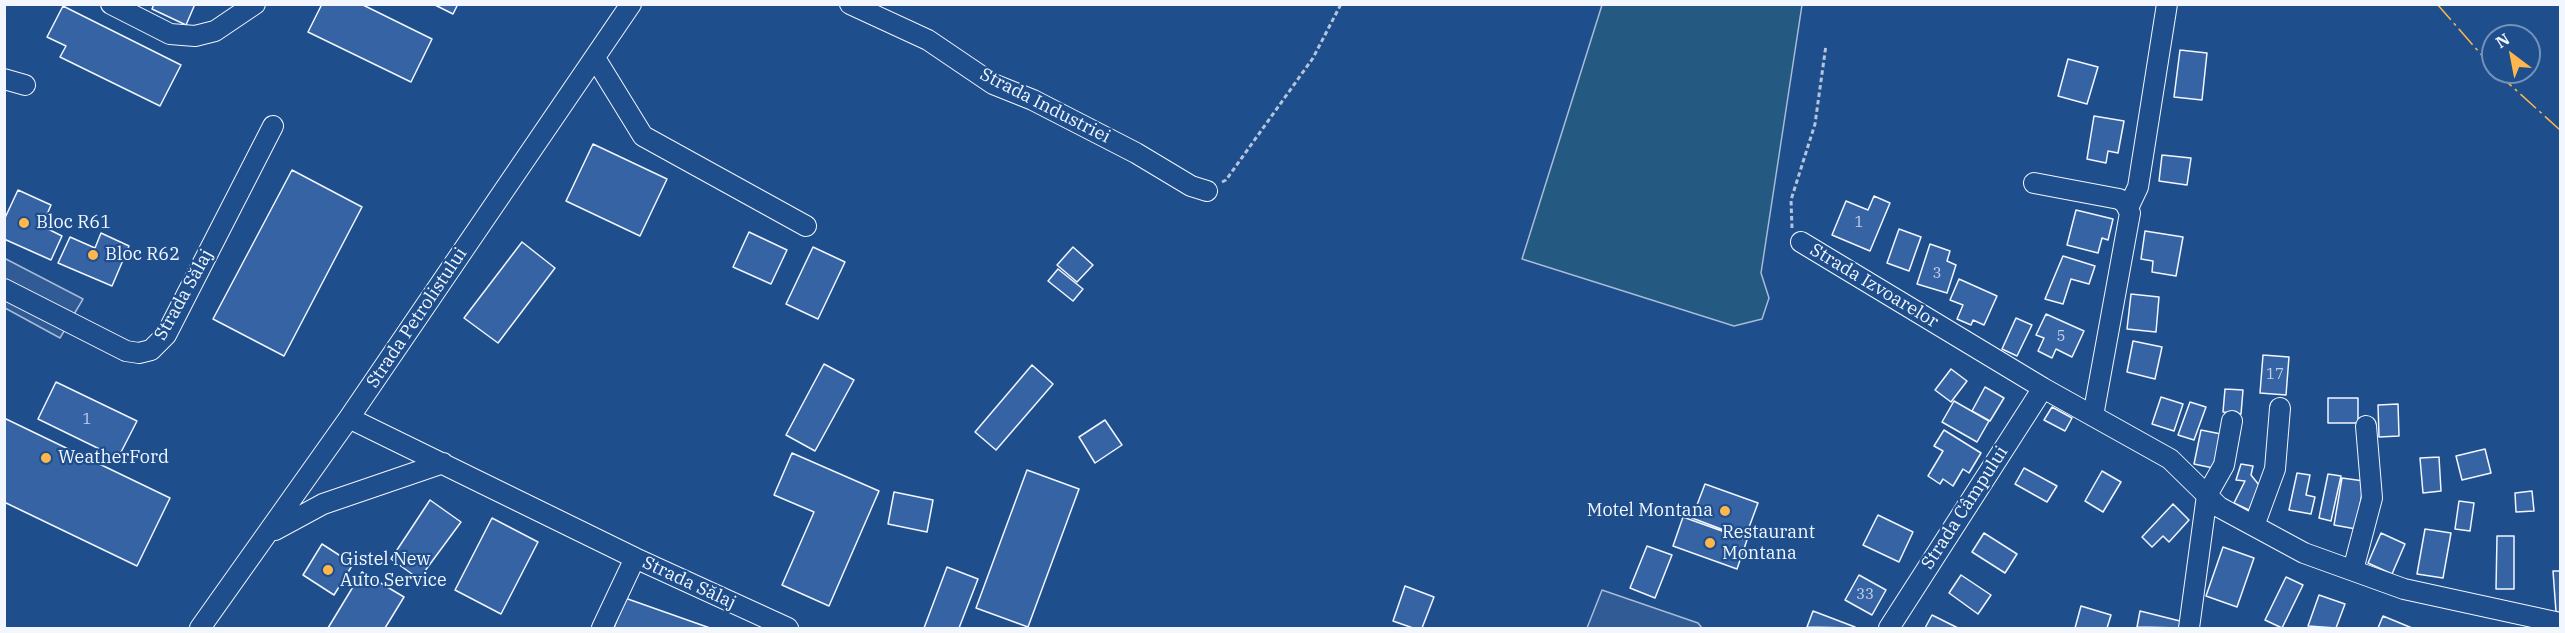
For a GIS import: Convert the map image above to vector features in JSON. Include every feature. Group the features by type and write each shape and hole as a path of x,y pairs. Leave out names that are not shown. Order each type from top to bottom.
{"street":[{"path":"111,4 170,34 195,36 214,31 255,4"},
{"name":"Strada Petrolistului","path":"201,628 349,418 631,4"},
{"name":"Strada Industriei","path":"850,4 928,40 993,84 1033,100 1136,153 1191,186 1207,191"},
{"path":"2128,208 2138,187 2168,4"},
{"path":"596,58 643,136 806,226"},
{"path":"4,80 25,85"},
{"name":"Strada Sălaj","path":"4,289 126,351 139,353 151,350 166,335 273,126"},
{"path":"2034,183 2119,199 2128,208 2130,219 2093,416"},
{"name":"Strada Izvoarelor","path":"1801,242 2043,388 2170,459 2219,507 2304,553 2403,589 2560,623"},
{"name":"Strada Câmpului","path":"1889,628 2043,388"},
{"path":"2254,526 2275,469 2280,408"},
{"name":"Strada Sălaj","path":"349,418 779,627"},
{"path":"2189,628 2207,495 2224,465 2232,421"},
{"path":"2353,570 2372,498 2366,426"},
{"path":"266,536 314,507 442,463"},
{"name":"Strada Sălaj","path":"602,628 635,558"}],"path":[{"path":"1207,191 1226,180 1313,58 1341,4"},
{"name":"Strada Izvoarelor","path":"1801,242 1792,231 1791,200 1815,124 1826,45"}],"shaded area":[{"path":"1602,5 1802,5 1761,273 1769,298 1762,319 1734,326 1522,259"},
{"path":"4,258 83,299 60,338 5,308"},
{"path":"1602,590 1698,623 1702,628 1587,628"}],"building":[{"path":"154,4 195,4 186,25 152,9"},
{"path":"322,4 361,4 432,39 411,82 308,32"},
{"path":"433,4 458,4 453,14"},
{"path":"63,6 181,65 160,106 60,57 66,46 47,37"},
{"path":"2180,50 2207,53 2202,100 2174,97"},
{"path":"2068,59 2098,67 2087,104 2058,96"},
{"path":"2094,116 2124,121 2118,153 2108,151 2106,163 2087,159"},
{"path":"593,144 667,179 640,236 566,201"},
{"path":"2162,155 2191,158 2187,185 2159,181"},
{"path":"292,170 362,207 284,356 213,319"},
{"name":"Bloc R61","path":"18,190 51,205 42,226 62,236 51,260 4,239 4,220"},
{"path":"1874,196 1890,203 1870,251 1832,235 1846,201 1868,210"},
{"path":"2076,210 2113,219 2108,240 2102,238 2098,253 2067,245"},
{"path":"1899,229 1921,237 1909,271 1887,263"},
{"path":"2145,231 2183,237 2176,276 2152,272 2153,261 2141,259"},
{"path":"749,232 787,250 771,284 733,267"},
{"name":"Bloc R62","path":"101,233 129,246 112,286 58,263 70,237 95,248"},
{"path":"522,242 555,268 498,343 464,318"},
{"path":"1930,244 1950,251 1947,261 1956,265 1947,293 1917,284"},
{"path":"813,247 845,262 818,319 786,304"},
{"path":"1073,247 1093,265 1077,282 1057,265"},
{"path":"2063,256 2095,266 2089,284 2071,279 2063,304 2045,299"},
{"path":"1058,269 1083,289 1073,301 1048,281"},
{"path":"1959,279 1997,296 1984,325 1973,320 1971,325 1957,319 1963,305 1950,300"},
{"path":"2131,294 2159,297 2156,332 2127,329"},
{"path":"2046,314 2084,331 2072,357 2056,349 2052,358 2038,351 2044,338 2036,335"},
{"path":"2016,318 2032,325 2017,356 2002,349"},
{"path":"2133,341 2162,347 2155,379 2127,372"},
{"path":"2263,355 2289,357 2286,395 2260,393"},
{"path":"824,364 854,380 815,451 786,435"},
{"path":"1032,365 1053,384 996,450 975,432"},
{"path":"1951,369 1967,381 1951,402 1935,390"},
{"path":"56,382 137,421 118,458 38,419"},
{"path":"1985,387 2004,398 1990,421 1972,411"},
{"path":"2225,389 2243,390 2241,414 2223,412"},
{"path":"2161,397 2183,404 2174,431 2152,424"},
{"path":"2328,398 2358,398 2358,423 2328,423"},
{"path":"1954,401 1989,421 1977,442 1942,422"},
{"path":"2190,402 2206,407 2194,440 2178,435"},
{"path":"2398,404 2399,436 2379,437 2378,405"},
{"path":"2052,407 2072,418 2065,431 2044,420"},
{"name":"WeatherFord","path":"4,418 170,498 137,566 4,502"},
{"path":"1105,420 1122,445 1095,463 1079,437"},
{"path":"1944,430 1981,453 1969,473 1963,469 1953,486 1943,479 1940,484 1928,476 1943,451 1934,446"},
{"path":"2201,430 2221,434 2213,468 2194,464"},
{"path":"2485,449 2491,473 2462,480 2456,456"},
{"path":"792,453 879,491 829,606 782,585 814,512 774,495"},
{"path":"2439,457 2441,491 2423,493 2420,458"},
{"path":"2241,464 2253,466 2251,475 2259,485 2249,510 2234,503 2245,481 2236,480"},
{"path":"2024,468 2057,486 2047,502 2015,484"},
{"path":"1027,470 1079,489 1028,627 976,608"},
{"path":"2102,471 2121,482 2103,512 2085,501"},
{"path":"2297,473 2310,475 2306,495 2315,497 2311,514 2289,510"},
{"path":"2328,474 2341,476 2331,521 2319,518"},
{"path":"2342,478 2364,481 2356,529 2334,525"},
{"name":"Motel Montana","path":"1705,484 1758,503 1745,538 1692,518"},
{"path":"2532,491 2534,511 2516,512 2515,493"},
{"path":"894,492 933,500 927,532 888,524"},
{"path":"430,500 461,522 419,579 391,559"},
{"path":"2459,501 2474,503 2470,531 2455,529"},
{"path":"2173,504 2189,520 2169,542 2163,536 2152,547 2142,537"},
{"path":"1878,515 1913,532 1899,562 1863,545"},
{"name":"Restaurant Montana","path":"1683,517 1747,540 1737,569 1673,546"},
{"path":"492,518 538,542 501,614 455,590"},
{"path":"2425,529 2451,533 2443,578 2417,574"},
{"path":"1984,533 2017,554 2005,573 1972,552"},
{"path":"2381,533 2405,544 2392,574 2368,563"},
{"path":"2497,536 2514,536 2514,589 2496,589"},
{"name":"Gistel New Auto Service","path":"322,544 353,564 334,595 303,575"},
{"path":"1647,546 1672,555 1655,598 1630,588"},
{"path":"2223,547 2254,558 2237,607 2206,596"},
{"path":"947,567 978,579 959,628 924,628"},
{"path":"2553,571 2560,571 2560,612 2556,612"},
{"path":"362,572 404,597 385,628 328,628"},
{"path":"1859,575 1886,590 1872,615 1845,600"},
{"path":"1961,575 1991,595 1978,614 1949,593"},
{"path":"2286,577 2303,585 2282,628 2265,620"},
{"path":"1405,586 1434,597 1422,628 1413,628 1393,621"},
{"path":"2319,595 2345,604 2336,628 2308,626"},
{"path":"625,598 710,628 614,628"},
{"path":"2081,606 2111,615 2107,628 2075,628"},
{"path":"1813,611 1855,627 1807,627"},
{"path":"2140,611 2184,622 2183,628 2137,627"},
{"path":"1932,615 1958,628 1925,628"},
{"path":"2383,616 2412,628 2378,628"}],"power":[{"path":"2437,4 2481,54"},
{"path":"2509,84 2560,130"}],"place":[{"name":"Bloc R61","path":"24,223"},
{"name":"Bloc R62","path":"93,255"},
{"name":"WeatherFord","path":"46,458"},
{"name":"Motel Montana","path":"1725,511"},
{"name":"Restaurant Montana","path":"1710,543"},
{"name":"Gistel New Auto Service","path":"328,570"}]}
